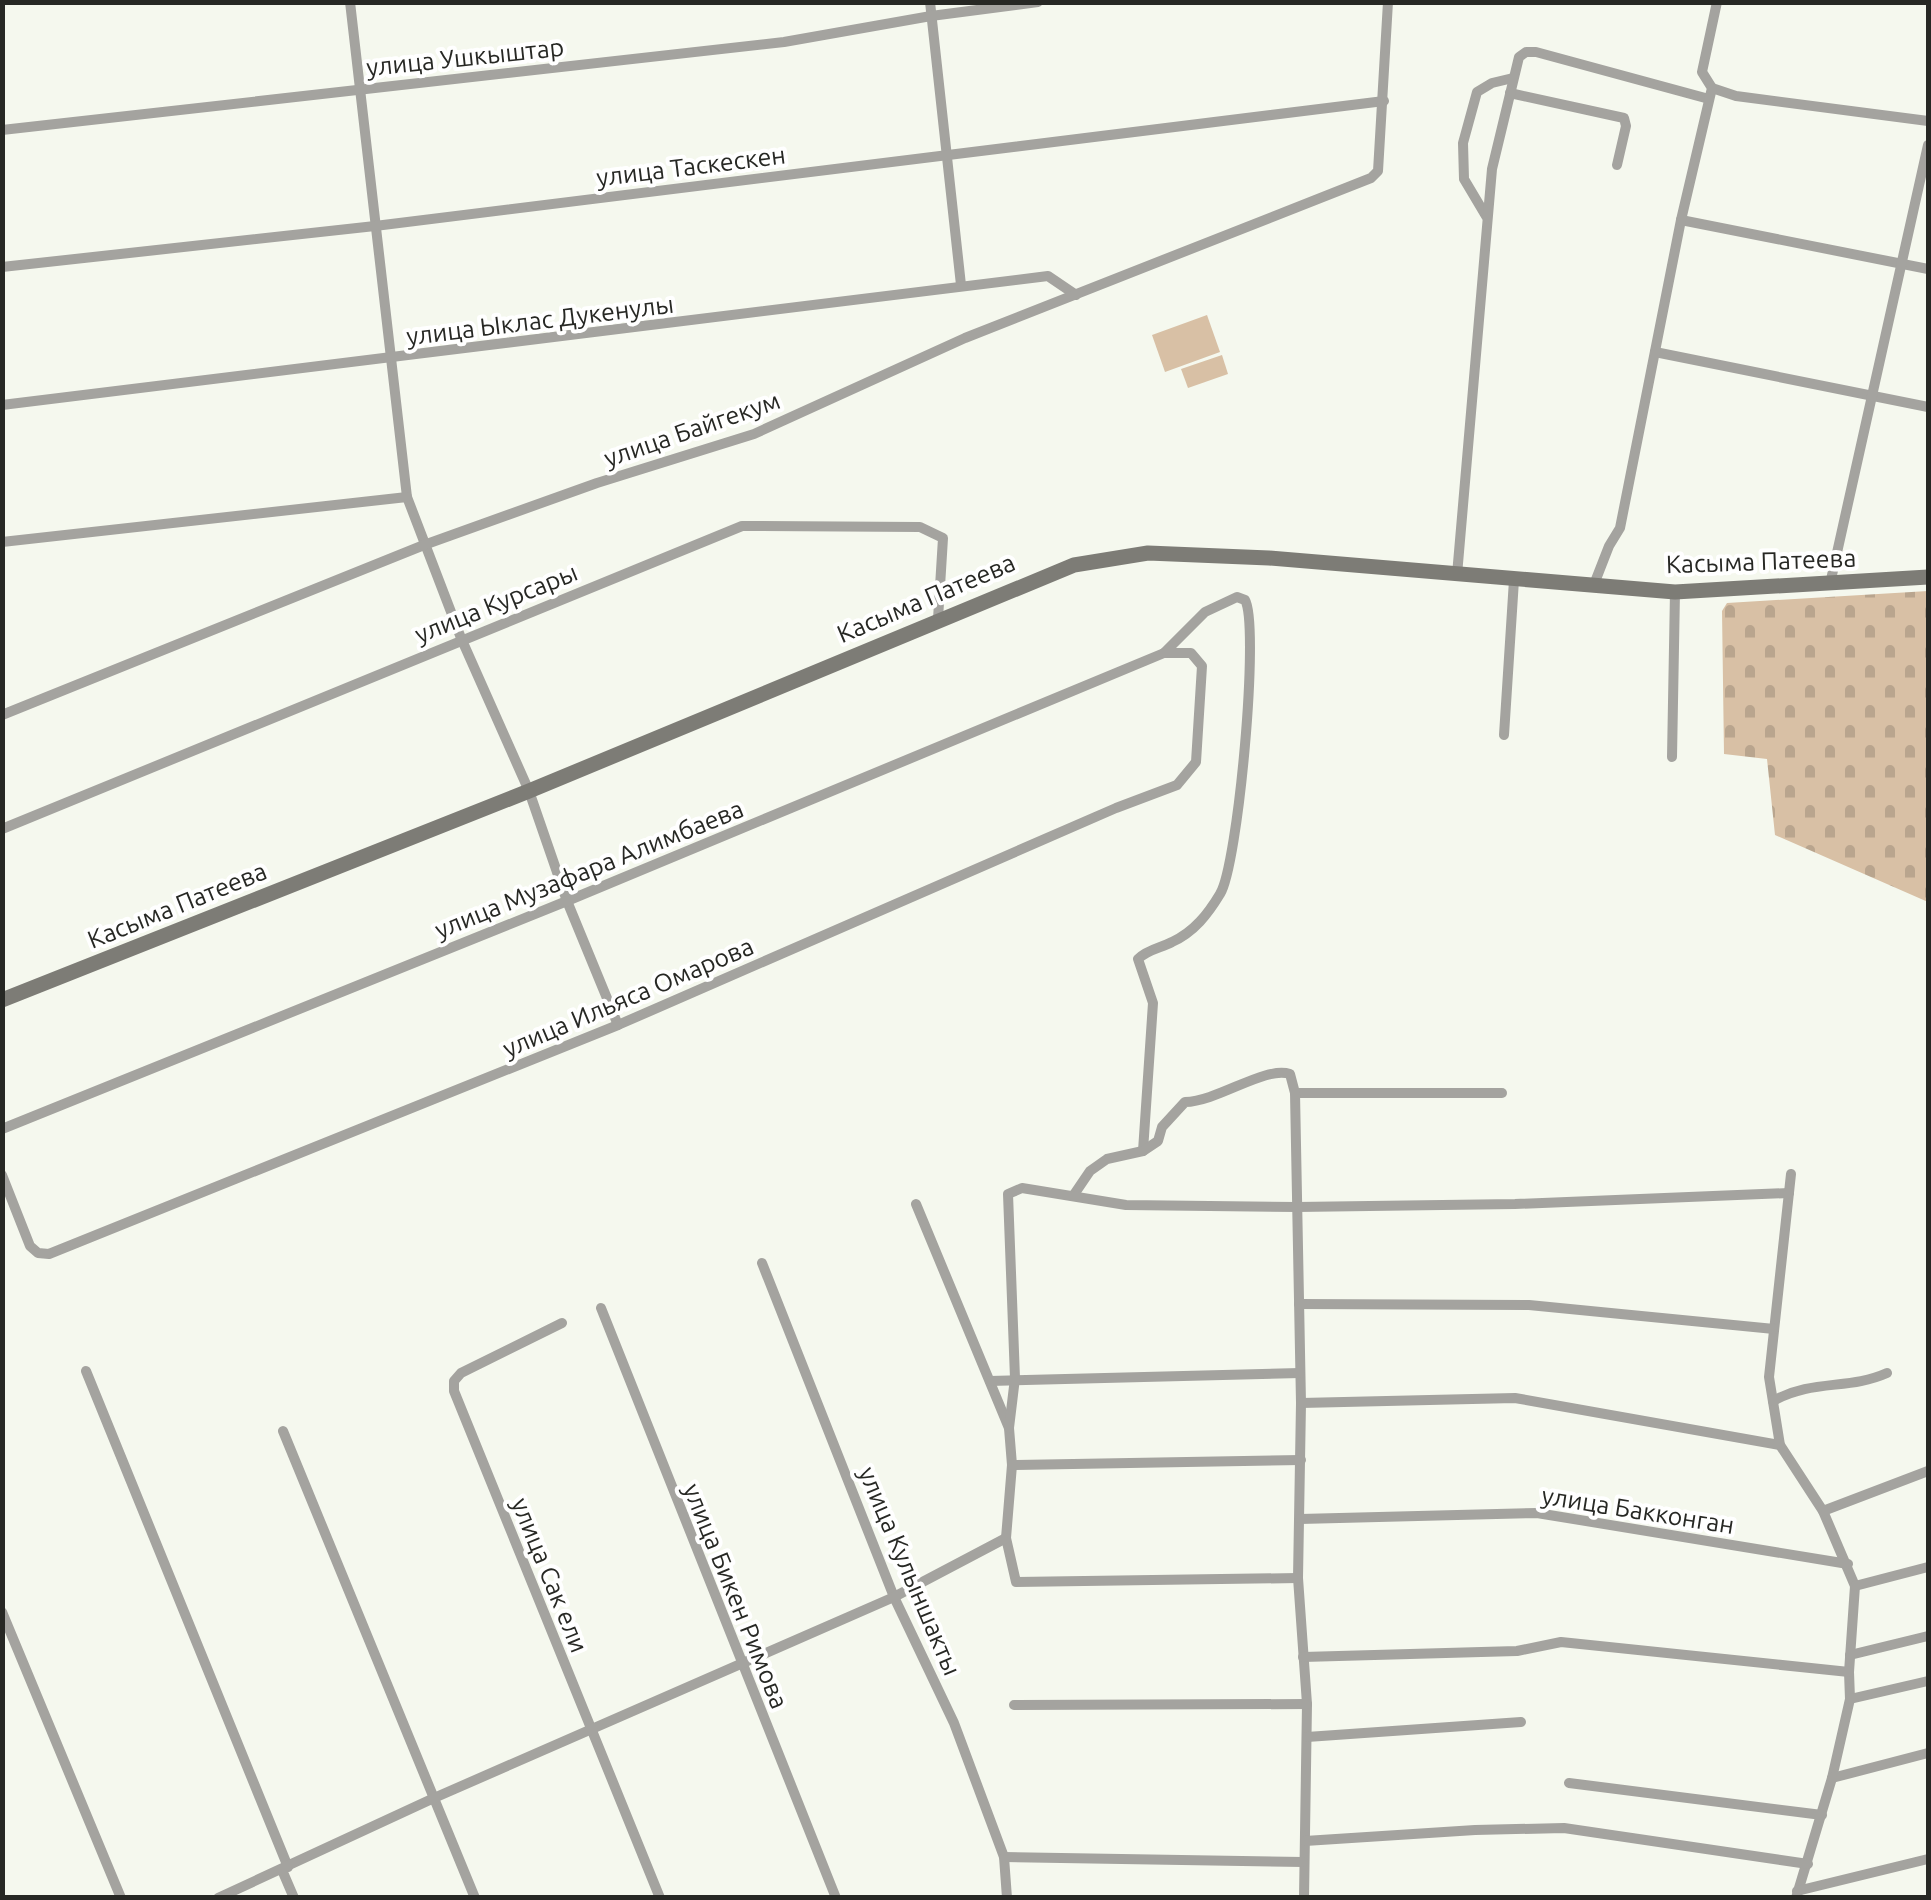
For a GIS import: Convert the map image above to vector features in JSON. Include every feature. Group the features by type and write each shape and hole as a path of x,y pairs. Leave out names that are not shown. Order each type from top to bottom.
{"main road":[{"name":"Касыма Патеева","path":"2,1000 528,791 1074,565 1148,553 1269,558 1675,592 1928,576"}],"street":[{"path":"350,2 406,497 528,791 567,901 618,1025"},
{"path":"930,2 961,285"},
{"name":"улица Ушкыштар","path":"2,130 784,42 1038,2"},
{"path":"1384,101 1388,2"},
{"path":"1593,587 1620,528 1681,220 1711,94 1702,72 1717,2"},
{"path":"1457,575 1486,217 1492,169 1518,57 1536,52 1711,94 1928,121"},
{"path":"1486,217 1464,179 1462,143 1477,92 1513,78"},
{"path":"1510,93 1624,118 1618,165"},
{"name":"улица Таскескен","path":"2,268 1384,101"},
{"name":"улица Байгекум","path":"2,714 424,545 597,482 754,434 965,338 1371,178 1378,170 1384,101"},
{"path":"1830,584 1928,145"},
{"path":"1681,220 1928,269"},
{"name":"улица Ыклас Дукенулы","path":"2,406 1048,276 1076,295"},
{"path":"1655,352 1928,408"},
{"path":"2,542 406,497"},
{"name":"улица Курсары","path":"2,828 742,526 920,527 943,538 938,620"},
{"path":"1504,735 1514,580"},
{"path":"1672,757 1675,592"},
{"path":"1143,1151 1153,1003 1138,959 1202,922 1224,890 1231,866 1247,723 1249,621 1245,600 1237,597 1205,612 1164,653"},
{"name":"улица Музафара Алимбаева","path":"2,1129 567,901 1164,653 1191,654"},
{"name":"улица Ильяса Омарова","path":"2,1175 30,1246 38,1253 49,1254 618,1025 1177,785 1196,762 1199,738 1197,703 1202,666 1191,654"},
{"path":"1073,1196 1090,1171 1107,1159 1143,1151 1158,1141 1162,1127 1185,1102 1205,1101 1277,1070 1290,1074 1295,1093 1298,1207 1298,1578 1307,1737 1304,1898"},
{"path":"1295,1093 1502,1094"},
{"path":"1791,1174 1769,1377 1780,1445 1823,1511 1855,1586 1848,1672 1850,1698 1822,1815 1797,1894"},
{"path":"1298,1578 1016,1582 1006,1538 1015,1378 1008,1194 1022,1188 1126,1206 1298,1207 1515,1204 1789,1193"},
{"path":"916,1204 1010,1428"},
{"name":"улица Кулыншакты","path":"762,1264 894,1597 954,1723 1004,1857 1007,1898"},
{"path":"1299,1304 1529,1305 1774,1329"},
{"name":"улица Бикен Римова","path":"601,1308 836,1898"},
{"name":"улица Сак ели","path":"562,1322 461,1373 454,1381 454,1391 660,1898"},
{"path":"86,1370 294,1898"},
{"path":"990,1381 1300,1372"},
{"path":"1773,1400 1794,1389 1869,1381 1887,1373"},
{"path":"1301,1403 1515,1398 1780,1445"},
{"path":"282,1431 475,1898"},
{"path":"1012,1464 1301,1460"},
{"path":"1823,1511 1928,1471"},
{"name":"улица Бакконган","path":"1300,1519 1537,1512 1848,1564"},
{"path":"218,1898 434,1798 894,1597 1006,1538"},
{"path":"1855,1586 1928,1568"},
{"path":"2,1612 121,1898"},
{"path":"1850,1655 1928,1636"},
{"path":"1303,1657 1516,1651 1561,1642 1848,1672"},
{"path":"1850,1698 1928,1680"},
{"path":"1014,1705 1306,1704"},
{"path":"1307,1737 1521,1722"},
{"path":"1832,1778 1928,1753"},
{"path":"1569,1782 1822,1815"},
{"path":"1304,1842 1564,1828 1808,1864"},
{"path":"1004,1857 1304,1862"},
{"path":"1797,1894 1928,1858"}],"green space":[{"path":"1207,315 1220,352 1165,372 1152,335"},
{"path":"1222,355 1228,374 1188,388 1181,369"},
{"path":"1928,591 1928,902 1775,835 1767,759 1724,754 1722,611 1727,603"}]}
